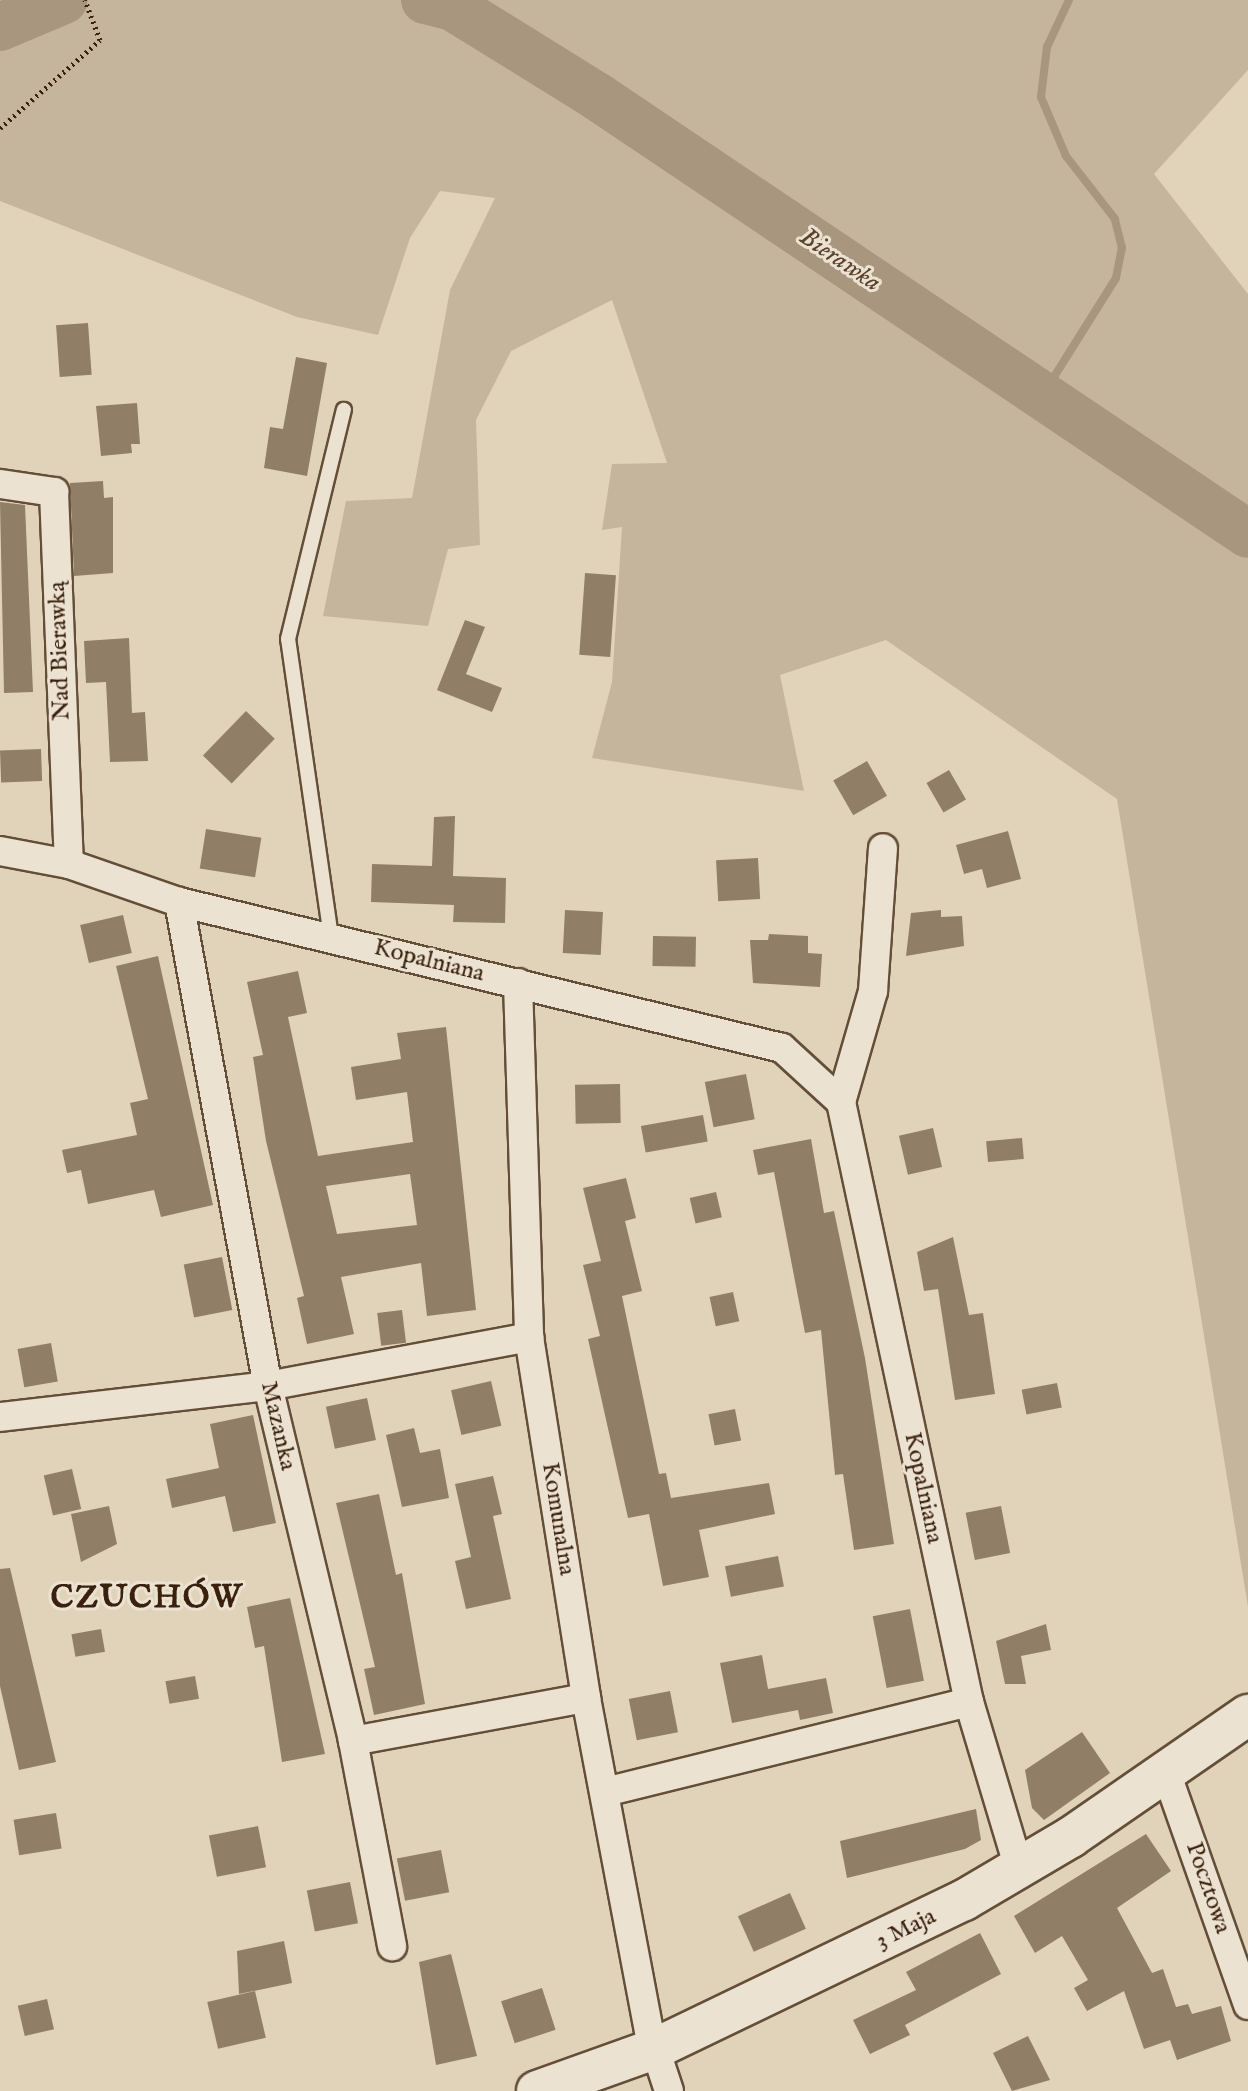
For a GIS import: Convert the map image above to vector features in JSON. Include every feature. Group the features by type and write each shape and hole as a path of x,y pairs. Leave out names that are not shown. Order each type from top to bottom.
{"main road":[{"name":"3 Maja","path":"537,2091 654,2049 1019,1869 1248,1715"}],"street":[{"name":"Nad Bierawką","path":"0,484 54,492 69,864"},
{"name":"Kopalniana","path":"883,848 873,991 841,1102 969,1702 1019,1869"},
{"name":"Kopalniana","path":"0,851 69,864 179,902 782,1048 841,1102"},
{"name":"Mazanka","path":"179,902 268,1386 353,1741 392,1946"},
{"name":"Komunalna","path":"518,983 529,1337 586,1698 654,2049 669,2091"},
{"path":"0,1417 268,1386 529,1337"},
{"path":"353,1741 586,1698"},
{"path":"605,1792 969,1702"},
{"name":"Pocztowa","path":"1166,1772 1248,2005"}],"lane":[{"path":"331,937 288,639 344,410"}],"path":[{"path":"0,128 100,40 85,0"}],"shaded area":[{"path":"0,0 1248,0 1248,70 1154,174 1248,294 1248,1607 1117,799 886,640 780,675 804,791 592,758 612,682 622,527 602,530 612,464 667,463 612,300 511,351 476,420 480,545 448,549 428,626 323,616 346,501 412,498 450,290 495,198 440,191 410,238 378,335 297,317 0,201"}],"building":[{"path":"88,323 92,375 60,377 56,325"},
{"path":"296,357 327,363 307,476 264,468 270,427 283,429"},
{"path":"137,403 140,444 131,444 132,453 101,456 96,406"},
{"path":"103,481 104,498 113,497 113,573 74,576 70,483"},
{"path":"0,502 25,505 33,692 4,693"},
{"path":"585,573 616,575 610,657 579,655"},
{"path":"465,620 485,627 466,674 502,688 492,712 437,690"},
{"path":"129,638 132,713 145,712 148,761 110,762 106,682 86,683 84,641"},
{"path":"246,711 275,739 232,783 203,756"},
{"path":"41,749 42,781 1,782 0,750"},
{"path":"867,761 887,796 853,815 833,780"},
{"path":"949,770 966,799 943,812 926,783"},
{"path":"455,816 453,876 506,878 505,923 453,922 454,905 371,902 372,864 432,866 434,817"},
{"path":"206,829 261,838 255,877 200,869"},
{"path":"1008,831 1021,879 987,888 982,869 964,874 956,845"},
{"path":"758,858 760,899 718,901 716,860"},
{"path":"565,910 603,912 601,955 563,953"},
{"path":"941,910 941,917 962,916 964,946 906,956 911,913"},
{"path":"123,915 132,953 89,963 80,925"},
{"path":"769,934 808,936 808,953 822,954 820,987 753,983 750,940 768,940"},
{"path":"653,936 696,937 695,967 652,966"},
{"path":"158,956 213,1205 161,1217 154,1190 88,1204 81,1170 67,1173 62,1150 137,1135 130,1103 148,1099 116,966"},
{"path":"298,971 307,1013 288,1017 318,1156 413,1142 407,1092 356,1100 351,1067 401,1059 397,1033 446,1027 476,1310 427,1316 421,1263 341,1277 354,1334 307,1344 297,1298 304,1296 266,1141 253,1057 263,1055 247,982","holes":["410,1174 417,1225 337,1234 326,1186"]},
{"path":"746,1074 755,1119 714,1127 705,1082"},
{"path":"620,1084 621,1123 576,1124 575,1085"},
{"path":"703,1115 708,1142 646,1153 641,1126"},
{"path":"933,1128 942,1167 908,1175 899,1136"},
{"path":"1022,1138 1024,1159 988,1162 986,1141"},
{"path":"811,1139 824,1213 834,1211 865,1358 894,1544 854,1550 843,1474 835,1475 821,1330 805,1333 774,1172 758,1175 753,1150"},
{"path":"626,1178 636,1218 625,1221 642,1291 622,1296 659,1474 666,1473 671,1498 769,1483 775,1514 699,1530 709,1577 663,1586 649,1514 628,1518 588,1339 600,1336 583,1265 601,1261 583,1188"},
{"path":"716,1192 722,1217 696,1223 690,1198"},
{"path":"953,1237 969,1315 983,1313 995,1394 955,1400 938,1289 924,1291 917,1252"},
{"path":"222,1257 232,1310 194,1317 184,1264"},
{"path":"733,1292 739,1321 716,1326 710,1297"},
{"path":"402,1310 406,1343 381,1346 377,1313"},
{"path":"51,1343 58,1381 24,1387 18,1349"},
{"path":"491,1381 501,1426 461,1435 451,1390"},
{"path":"1057,1383 1062,1408 1026,1414 1022,1390"},
{"path":"367,1398 376,1440 335,1449 326,1407"},
{"path":"735,1409 741,1440 715,1446 708,1414"},
{"path":"253,1415 276,1523 233,1532 225,1496 172,1508 166,1479 219,1468 210,1424"},
{"path":"414,1428 420,1453 440,1449 449,1498 402,1507 386,1435"},
{"path":"72,1469 81,1509 53,1515 44,1476"},
{"path":"493,1476 502,1514 493,1516 511,1599 466,1609 455,1561 471,1557 455,1484"},
{"path":"379,1494 396,1575 402,1573 425,1704 374,1715 364,1669 375,1667 336,1503"},
{"path":"109,1506 117,1544 81,1562 71,1514"},
{"path":"1001,1506 1010,1553 975,1560 966,1513"},
{"path":"778,1556 784,1586 731,1597 725,1566"},
{"path":"10,1568 56,1762 19,1770 0,1686 0,1569"},
{"path":"290,1598 325,1754 282,1762 264,1646 255,1648 247,1607"},
{"path":"910,1609 924,1681 887,1688 873,1616"},
{"path":"1046,1624 1051,1650 1021,1656 1026,1684 1005,1684 996,1641"},
{"path":"101,1629 105,1652 75,1657 71,1634"},
{"path":"762,1655 768,1689 826,1678 833,1713 800,1720 798,1710 732,1723 720,1663"},
{"path":"195,1676 199,1699 169,1704 165,1681"},
{"path":"670,1691 678,1732 637,1740 629,1699"},
{"path":"1082,1732 1110,1773 1044,1820 1032,1808 1025,1770"},
{"path":"976,1809 981,1840 965,1849 847,1878 840,1841"},
{"path":"56,1813 62,1849 19,1855 14,1820"},
{"path":"258,1826 266,1867 217,1877 209,1836"},
{"path":"1146,1834 1171,1871 1117,1908 1152,1973 1163,1969 1176,2007 1188,2004 1192,2014 1221,2006 1231,2041 1177,2060 1170,2040 1144,2049 1124,1991 1087,2011 1074,1988 1088,1980 1062,1936 1035,1953 1014,1916"},
{"path":"441,1850 449,1892 405,1901 397,1859"},
{"path":"350,1882 358,1923 315,1932 307,1890"},
{"path":"790,1893 806,1929 754,1952 738,1916"},
{"path":"980,1933 1001,1974 905,2025 910,2035 870,2054 853,2020 916,1990 906,1972"},
{"path":"284,1941 292,1983 239,1994 237,1951"},
{"path":"451,1954 477,2056 436,2065 419,1962"},
{"path":"542,1988 556,2030 515,2043 501,2001"},
{"path":"255,1991 266,2038 218,2049 207,2002"},
{"path":"47,1999 54,2029 25,2036 18,2006"},
{"path":"1028,2036 1050,2080 1012,2091 993,2053"}],"waterway":[{"name":"Bierawka","path":"0,27 64,0"},
{"name":"Bierawka","path":"425,0 453,7 598,97 1248,534"},
{"path":"1042,396 1116,278 1122,248 1115,219 1066,156 1041,97 1047,47 1069,0"}],"district":[{"name":"CZUCHÓW","path":"147,1599"}]}
